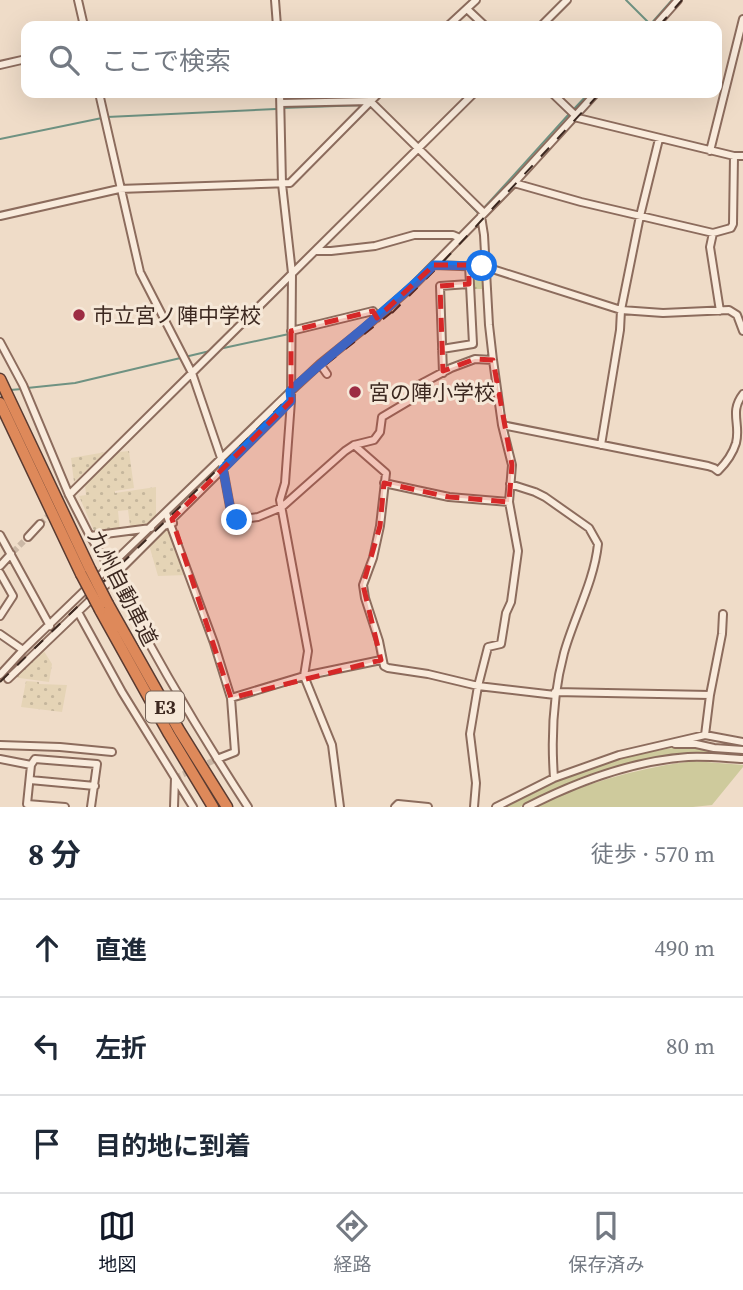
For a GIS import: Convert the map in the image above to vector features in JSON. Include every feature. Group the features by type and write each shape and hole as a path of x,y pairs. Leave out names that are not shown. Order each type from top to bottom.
{"highway":[{"name":"九州自動車道","path":"0,379 85,571"},
{"name":"九州自動車道","path":"0,403 169,734 213,807"},
{"name":"九州自動車道","path":"104,607 226,807"}],"street":[{"path":"78,0 83,21"},
{"path":"275,0 277,21"},
{"path":"454,21 476,0"},
{"path":"546,21 567,0"},
{"path":"659,21 678,0"},
{"path":"467,9 480,21"},
{"path":"710,151 740,41 743,19"},
{"path":"0,65 21,60"},
{"path":"100,98 140,272 192,373 221,458 231,512 237,520 258,517 282,507 337,457 354,445 374,440 380,432 382,417 409,401 417,386 462,362 475,359 493,360"},
{"path":"280,98 282,184 292,273 291,401 285,483 280,500 308,651 304,676 331,745 340,807"},
{"path":"0,216 120,189 290,183 373,98"},
{"path":"69,495 469,98"},
{"path":"557,98 575,116 659,139 743,156"},
{"path":"1,673 290,391 377,318 434,265 591,98"},
{"path":"281,103 370,101 482,214 489,325 502,425 512,465 509,502 518,551 511,602 506,613 501,644 488,647 478,686 470,734 476,783 474,807"},
{"path":"601,445 621,310 659,139"},
{"path":"514,183 581,202 713,233 731,228 734,156"},
{"path":"733,219 743,219"},
{"path":"713,233 710,247 720,311"},
{"path":"315,251 375,246 414,234 453,235 460,238"},
{"path":"434,265 486,267 621,310 663,313 729,310 739,319 743,331"},
{"path":"442,349 472,344 470,265"},
{"path":"443,373 440,286 469,284"},
{"path":"291,331 373,311 377,318"},
{"path":"0,342 23,385 69,495 109,568"},
{"path":"320,364 327,374"},
{"path":"502,425 708,466 718,471 735,444 735,410 743,394"},
{"path":"113,584 115,575 164,527 173,523 172,519 291,401"},
{"path":"354,445 386,472 380,526 373,558 363,585 384,666 478,686 555,693 710,695"},
{"path":"384,483 449,498 509,502"},
{"path":"510,484 545,497 589,528 598,544 587,587 564,652 555,693 552,746 554,778"},
{"path":"166,513 214,643 231,698 235,752 217,759"},
{"path":"28,537 40,524"},
{"path":"90,536 151,528"},
{"path":"0,536 50,626"},
{"path":"0,566 11,553"},
{"path":"0,573 13,596 0,616"},
{"path":"8,679 106,585 109,583 118,586 165,673 248,807"},
{"path":"78,612 122,692 193,807"},
{"path":"705,735 723,614"},
{"path":"0,635 23,650"},
{"path":"231,698 304,676 381,660"},
{"path":"666,745 705,735 743,742"},
{"path":"496,807 554,778 619,755 666,745 696,744 743,750"},
{"path":"0,745 111,752"},
{"path":"527,807 564,789 634,766 690,757 743,759"},
{"path":"0,759 30,765"},
{"path":"65,807 27,804 30,765 35,759 97,764 91,807"},
{"path":"174,807 175,778"},
{"path":"30,780 95,786"},
{"path":"396,807 398,804 428,807"}],"highlighted area":[{"path":"434,265 469,265 469,284 440,286 443,371 475,359 493,360 512,465 509,502 449,497 384,483 380,526 363,585 381,660 231,698 172,519 291,401 291,331 373,311 377,318"}],"shaded area":[{"path":"129,451 134,488 115,493 156,487 156,517 147,526 133,528 128,510 118,511 120,531 95,533 79,496 86,495 85,485 119,452"},
{"path":"106,452 74,482 71,458"},
{"path":"169,527 187,575 158,576 149,545"},
{"path":"42,648 52,664 49,682 12,677"},
{"path":"26,681 67,685 62,712 21,707"}],"green space":[{"path":"472,269 484,270 484,289 472,289"},
{"path":"688,746 720,752 739,752 739,755 690,754 654,758 606,771 520,807 500,807 591,767 639,754"},
{"path":"694,761 743,767 712,805 533,807 612,778"}],"waterway":[{"path":"626,0 647,21"},
{"path":"653,21 672,0"},
{"path":"573,110 584,98"},
{"path":"282,108 364,105"},
{"path":"107,117 276,109"},
{"path":"483,209 569,114"},
{"path":"0,139 102,118"},
{"path":"442,176 479,214 459,234"},
{"path":"405,289 455,238"},
{"path":"362,317 374,315"},
{"path":"315,328 326,326"},
{"path":"219,349 289,334"},
{"path":"27,388 75,383 210,351"},
{"path":"10,390 22,389"}],"tunnel":[{"path":"40,524 69,495"},
{"path":"13,552 28,537"},
{"path":"175,778 217,759"}],"railway":[{"path":"663,21 682,0"},
{"path":"392,313 595,98"},
{"path":"0,682 304,382 397,308"}],"place":[{"name":"市立宮ノ陣中学校","path":"79,315"},
{"name":"宮の陣小学校","path":"355,392"}],"route":[{"path":"237,520 231,512 223,469 291,401 290,391 397,301 434,265 482,266"}]}
